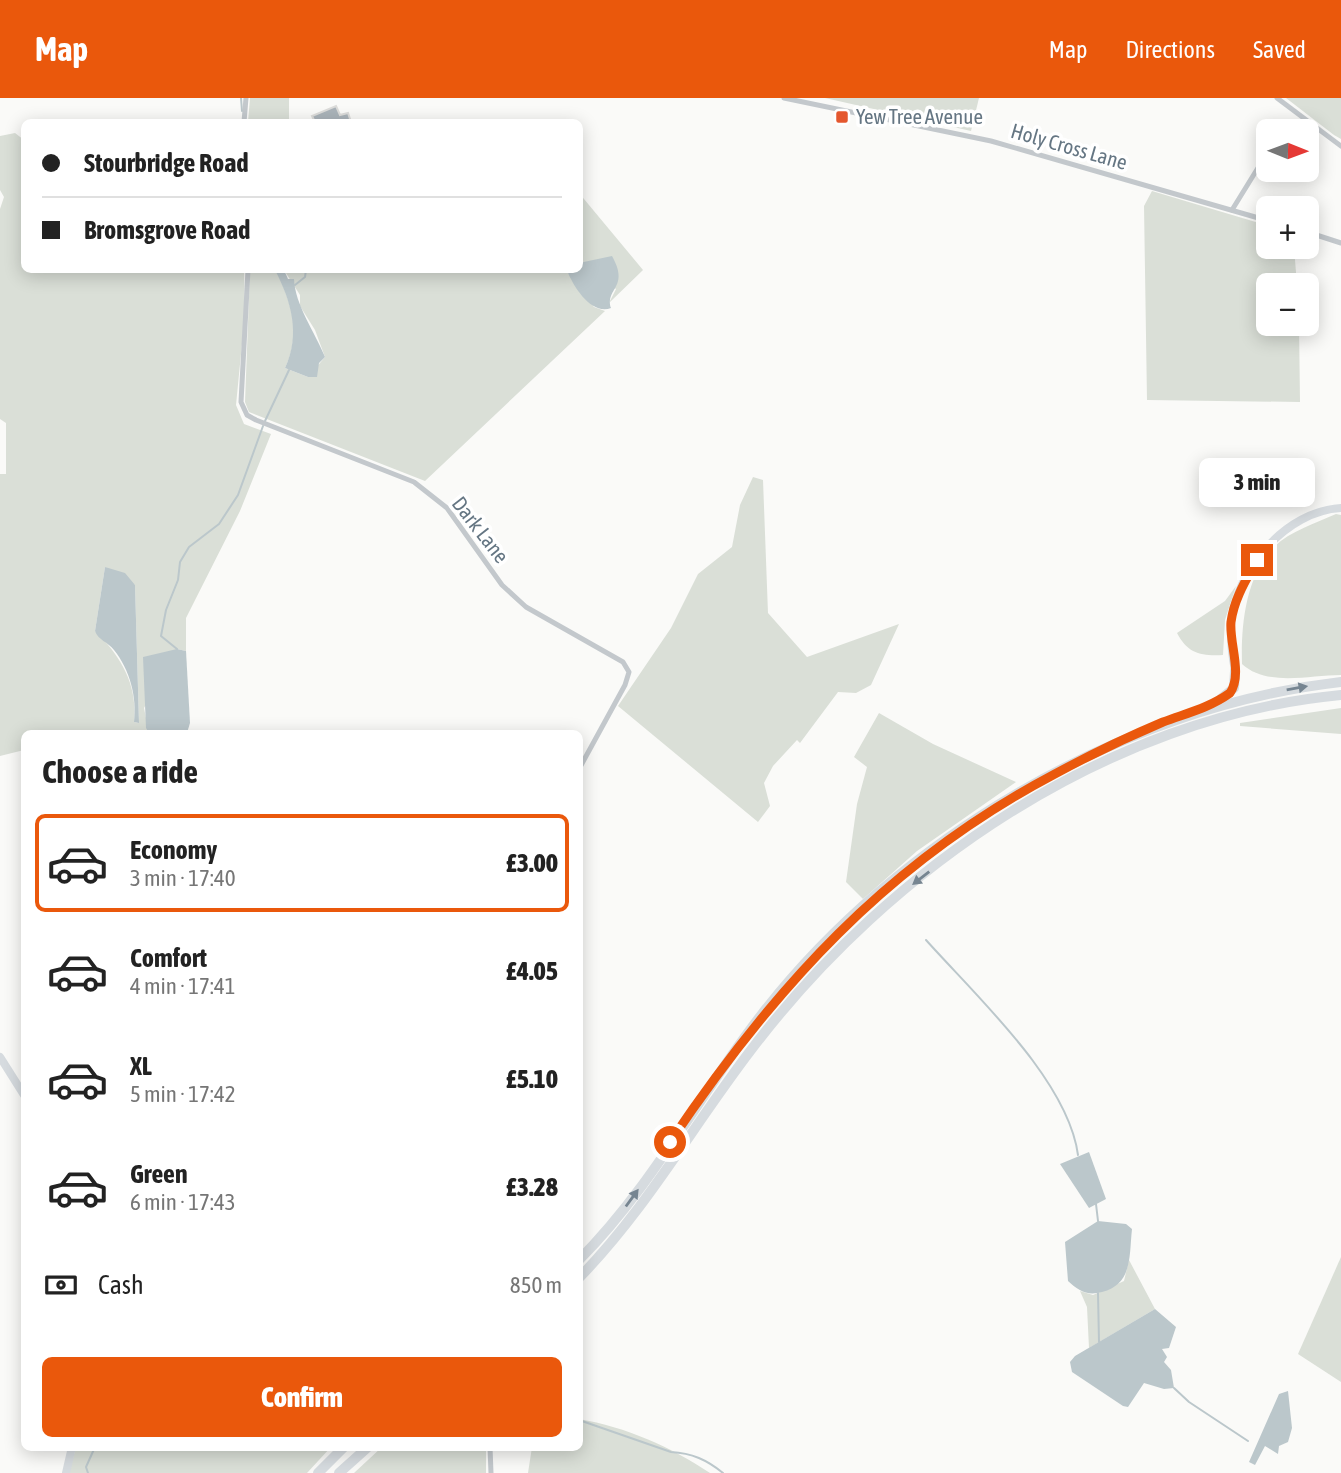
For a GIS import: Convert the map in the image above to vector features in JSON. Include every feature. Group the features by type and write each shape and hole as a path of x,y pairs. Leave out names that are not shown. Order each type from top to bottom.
{"highway":[{"path":"1235,671 1247,689 1260,694"},
{"path":"1212,706 1234,688 1235,671"},
{"path":"583,1256 616,1220 764,1012 806,964 868,903 916,863 982,816 1051,776 1165,721 1260,694 1341,682"},
{"path":"583,1273 654,1190 752,1048 830,960 877,914 922,877 1030,803 1142,745 1181,730 1261,706 1341,695"},
{"path":"318,1473 340,1451"},
{"path":"339,1473 364,1451"}],"street":[{"path":"244,119 246,98"},
{"name":"Holy Cross Lane","path":"783,98 806,100 991,141 1256,217"},
{"path":"1277,98 1305,119"},
{"path":"1320,130 1341,146"},
{"path":"1232,210 1256,171"},
{"path":"1319,236 1341,243"},
{"name":"Dark Lane","path":"248,273 241,402 247,415 297,438 372,463 414,482 447,508 502,585 526,607 623,662 629,672 625,685 583,762"},
{"path":"1235,671 1231,621 1242,587 1257,560 1275,536 1306,519 1341,508"},
{"path":"0,1057 21,1090"},
{"path":"66,1473 71,1451"},
{"path":"490,1451 491,1473"}],"shaded area":[{"path":"250,98 289,98 289,119 248,119"},
{"path":"825,98 979,98 971,131"},
{"path":"1286,98 1341,98 1341,139 1320,124 1320,119 1313,119"},
{"path":"15,133 21,138 21,273 244,273 245,313 236,405 244,424 271,434 240,511 186,618 186,651 177,649 144,708 148,730 21,730 21,751 0,756 0,474 6,474 6,423 0,419 0,209 4,197 0,190 0,136","holes":["105,567 135,585 139,723 134,722 135,708 126,672 113,651 95,631"]},
{"path":"1152,191 1256,222 1256,259 1295,259 1296,273 1256,273 1256,336 1299,336 1300,402 1147,400 1144,206"},
{"path":"583,198 643,270 609,303 616,289 584,262"},
{"path":"612,256 619,275 611,296 611,308 597,308 585,299 575,286 568,273 583,273 583,262"},
{"path":"250,273 277,273 290,306 294,330 285,368 308,377 325,357 315,330 300,306 300,295 286,273 568,273 594,307 605,311 425,481 249,412 245,402"},
{"path":"276,273 285,273 288,279 294,279 302,309 325,357 319,363 317,377 308,377 285,368 290,355 293,330 286,294"},
{"path":"753,477 763,480 768,613 807,657 899,624 871,685 856,693 838,692 800,743 797,740 773,766 764,783 770,806 758,822 618,706 671,628 698,574 732,547 740,505"},
{"path":"1336,514 1341,515 1341,675 1276,678 1252,671 1242,664 1242,634 1251,587 1264,559 1288,536"},
{"path":"105,567 125,573 135,585 139,723 134,722 133,694 124,666 114,650 98,637 95,631"},
{"path":"1236,586 1225,620 1223,655 1202,654 1191,649 1177,633 1225,601"},
{"path":"177,649 186,651 190,723 188,730 147,730 143,657"},
{"path":"1341,708 1341,734 1240,726 1240,723"},
{"path":"879,713 933,744 1016,782 917,851 863,899 846,882 857,804 867,767 854,757"},
{"path":"1089,1152 1106,1199 1089,1208 1060,1164"},
{"path":"1098,1221 1126,1224 1132,1229 1128,1268 1119,1283 1112,1288 1088,1293 1068,1281 1065,1242"},
{"path":"1341,1257 1341,1382 1298,1354"},
{"path":"1129,1260 1155,1309 1089,1348 1087,1307 1080,1291 1093,1295 1124,1281"},
{"path":"1155,1309 1176,1327 1169,1348 1162,1349 1167,1357 1164,1362 1171,1370 1174,1388 1164,1389 1144,1383 1128,1407 1072,1372 1070,1362 1075,1356"},
{"path":"1288,1391 1292,1428 1288,1442 1279,1446 1278,1454 1265,1446 1255,1465 1249,1462 1279,1394"},
{"path":"583,1420 648,1439 710,1473 528,1473 531,1451 583,1451"},
{"path":"75,1451 327,1451 307,1473 69,1473"},
{"path":"378,1451 486,1451 486,1473 354,1473"}],"building":[{"path":"336,106 340,115 348,113 350,119 314,119 312,116"}],"waterway":[{"path":"241,98 242,111"},
{"path":"295,285 305,277 306,273"},
{"path":"265,421 289,370"},
{"path":"177,649 161,636 166,610 178,580 180,562 189,547 219,524 238,495 263,426"},
{"path":"926,940 1017,1040 1039,1069 1071,1127 1078,1155"},
{"path":"1096,1204 1098,1221"},
{"path":"1098,1293 1099,1342"},
{"path":"1174,1388 1189,1402 1248,1441"},
{"path":"583,1421 671,1452 699,1458 723,1473"},
{"path":"88,1473 86,1467 93,1451"}],"place":[{"name":"Yew Tree Avenue","path":"842,117"}],"route":[{"path":"670,1142 764,1012 806,964 868,903 916,863 982,816 1051,776 1165,721 1212,706 1230,693 1235,681 1231,621 1242,587 1257,560"}]}
